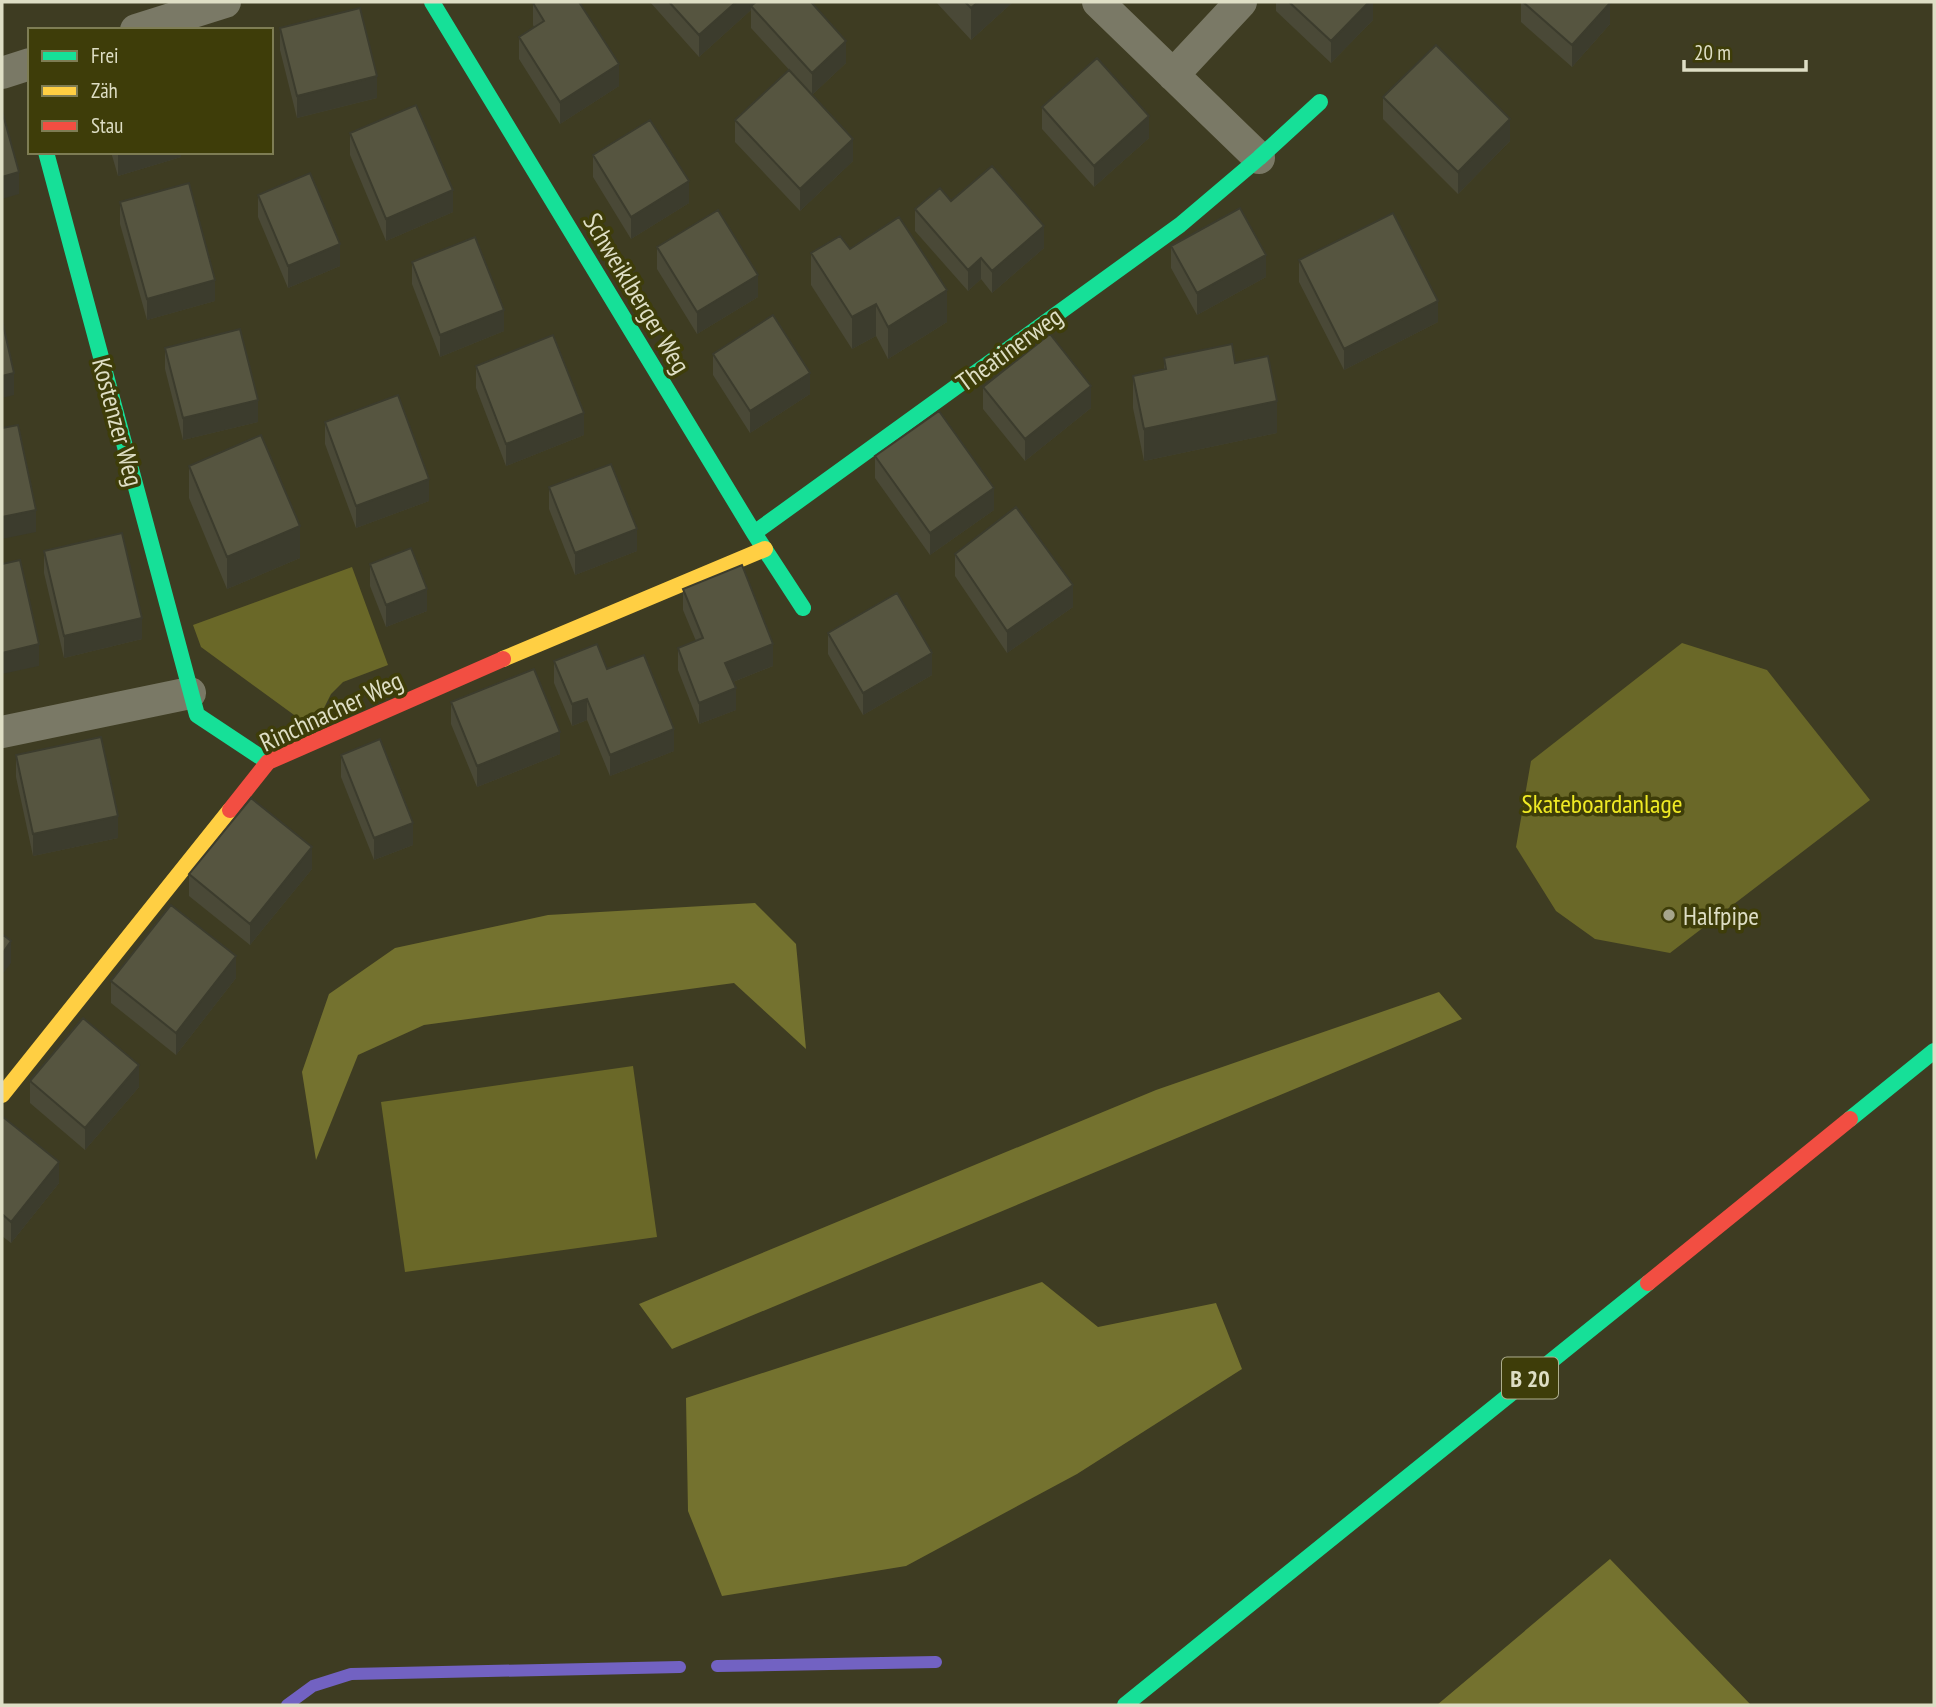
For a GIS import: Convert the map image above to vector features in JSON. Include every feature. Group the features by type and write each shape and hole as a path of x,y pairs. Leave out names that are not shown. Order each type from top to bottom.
{"main road":[{"name":"Schweiklberger Weg","path":"432,2 754,533 803,608"},
{"name":"Theatinerweg","path":"754,533 1180,225 1320,102"},
{"name":"Kostenzer Weg","path":"47,154 197,715 268,762"},
{"name":"Rinchnacher Weg","path":"2,1095 268,762 507,657 765,549"},
{"name":"B 20","path":"1125,1705 1934,1051"}],"street":[{"path":"142,28 225,2"},
{"path":"1098,2 1259,158"},
{"path":"1173,75 1241,2"},
{"path":"2,732 190,692"}],"green space":[{"path":"352,567 388,665 343,682 331,694 322,712 301,720 201,647 193,625"},
{"name":"Skateboardanlage","path":"1682,643 1767,670 1870,800 1670,953 1595,939 1556,911 1516,847 1531,761"},
{"path":"633,1066 657,1237 405,1272 381,1102"}],"shaded area":[{"path":"755,903 796,944 806,1049 734,983 424,1025 358,1055 316,1160 302,1072 329,994 395,948 548,915"},
{"path":"1439,992 1462,1019 672,1349 639,1304 1156,1090"},
{"path":"1042,1282 1098,1327 1216,1303 1242,1369 1077,1474 906,1566 722,1596 688,1511 686,1398"},
{"path":"1610,1559 1751,1705 1437,1705"}],"building":[{"path":"579,2 619,64 560,102 519,37 544,21 533,3"},
{"path":"669,2 736,2 699,35"},
{"path":"756,2 811,2 846,41 812,73 751,6"},
{"path":"965,2 978,2 971,8"},
{"path":"1289,2 1369,2 1331,41"},
{"path":"1523,2 1609,2 1610,3 1572,45"},
{"path":"360,8 377,76 297,96 280,28"},
{"path":"1436,45 1510,119 1458,172 1383,97"},
{"path":"1097,58 1149,116 1094,166 1042,107"},
{"path":"789,70 853,139 800,189 735,120"},
{"path":"416,105 453,190 386,219 350,133"},
{"path":"2,111 19,172 2,177"},
{"path":"650,120 689,181 631,217 593,155"},
{"path":"992,166 1044,226 992,271 981,258 968,270 915,209 940,188 951,201"},
{"path":"310,173 340,244 288,266 258,195"},
{"path":"189,183 215,280 147,299 120,202"},
{"path":"1240,208 1266,255 1197,293 1171,246"},
{"path":"718,210 758,275 697,312 657,247"},
{"path":"1393,213 1438,301 1344,349 1299,260"},
{"path":"899,217 947,290 888,327 876,304 852,317 811,253 840,236 850,249"},
{"path":"475,237 504,310 440,335 412,262"},
{"path":"773,315 810,373 750,411 713,354"},
{"path":"2,320 14,373 2,376"},
{"path":"240,329 258,400 183,418 165,348"},
{"path":"1050,334 1091,386 1025,439 983,387"},
{"path":"553,335 584,413 506,444 476,366"},
{"path":"1232,344 1235,363 1268,356 1277,401 1144,429 1133,376 1166,369 1164,358"},
{"path":"398,395 429,479 356,506 325,422"},
{"path":"939,411 994,488 930,533 875,456"},
{"path":"18,425 36,510 2,517 2,428"},
{"path":"261,435 300,526 227,557 189,466"},
{"path":"611,464 637,529 575,553 549,487"},
{"path":"1016,507 1073,585 1007,631 955,554"},
{"path":"122,533 142,618 64,636 44,551"},
{"path":"411,548 427,589 386,605 370,564"},
{"path":"20,560 39,644 2,653 2,564"},
{"path":"742,565 773,644 725,663 736,688 699,703 678,648 703,638 683,589"},
{"path":"897,593 932,653 863,693 828,633"},
{"path":"597,644 607,669 644,655 674,729 610,755 587,699 572,704 554,661"},
{"path":"534,669 560,732 477,766 451,702"},
{"path":"101,737 118,816 33,834 16,755"},
{"path":"380,739 413,823 374,838 341,755"},
{"path":"251,798 312,847 250,924 189,874"},
{"path":"171,905 236,956 176,1033 111,981"},
{"path":"2,934 11,941 2,954"},
{"path":"83,1018 139,1065 85,1128 30,1081"},
{"path":"3,1117 59,1162 11,1222 2,1214"}],"waterway":[{"path":"717,1666 936,1662"},
{"path":"287,1705 313,1686 351,1674 680,1667"}],"traffic: fast":[{"path":"432,2 754,533 803,608"},
{"path":"754,533 1180,225 1320,102"},
{"path":"47,154 197,715 268,762"},
{"path":"1850,1119 1934,1051"},
{"path":"1125,1705 1648,1283"}],"traffic: slow":[{"path":"503,659 765,549"},
{"path":"2,1095 230,810"}],"traffic: jam":[{"path":"230,810 268,762 503,659"},
{"path":"1648,1283 1850,1119"}],"place":[{"name":"Halfpipe","path":"1669,915"}]}
